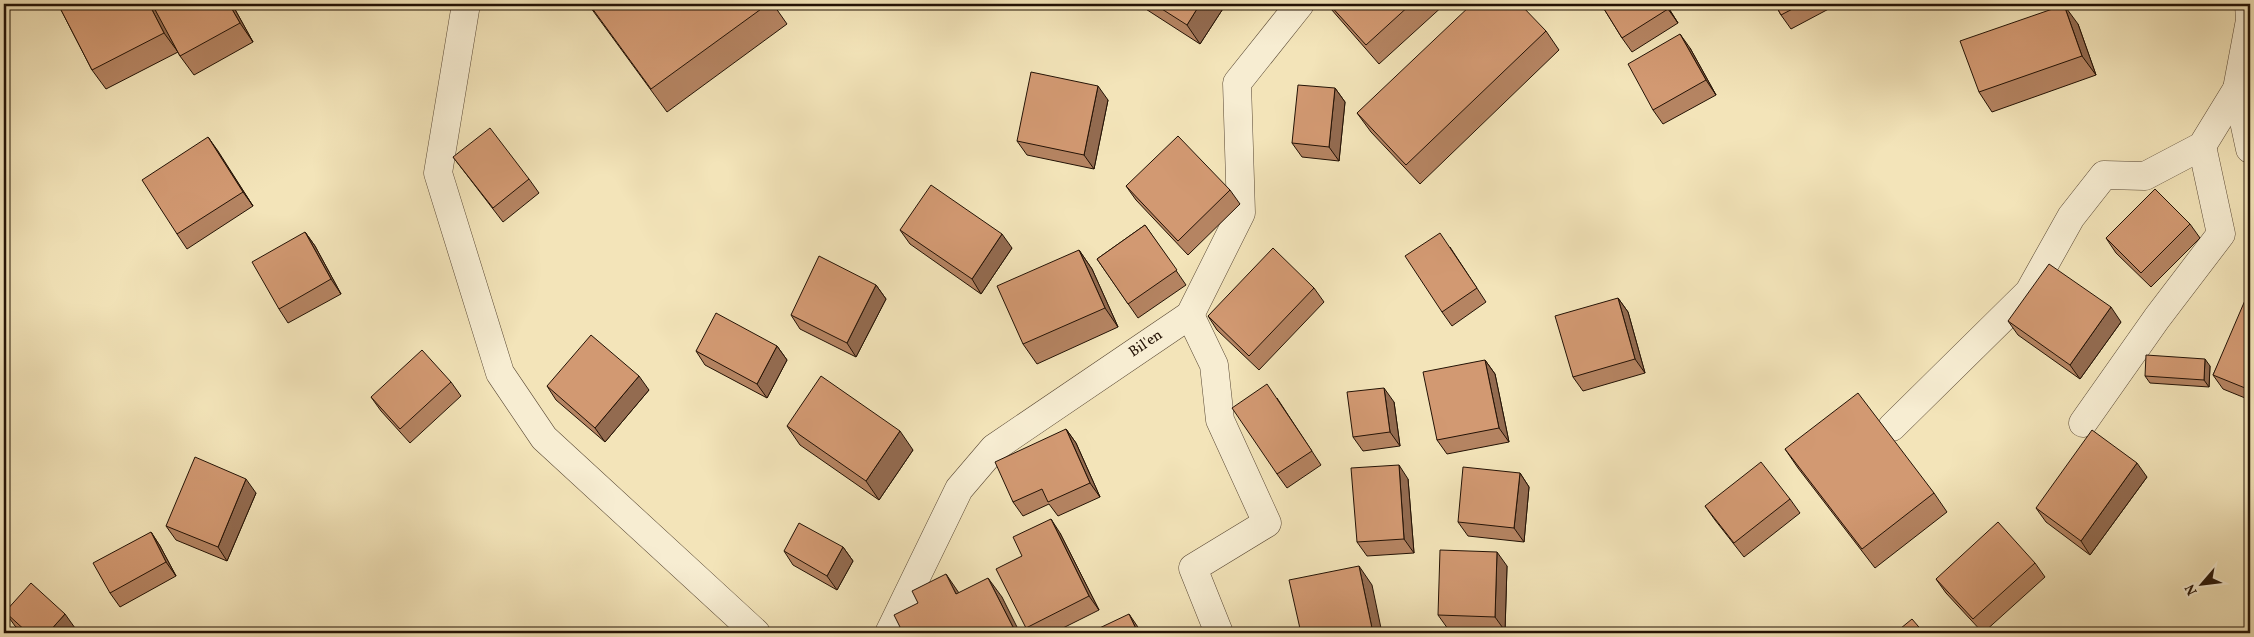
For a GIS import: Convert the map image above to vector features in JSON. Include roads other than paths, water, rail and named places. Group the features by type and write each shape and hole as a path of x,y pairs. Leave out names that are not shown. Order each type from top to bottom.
{"street":[{"path":"466,4 438,173 500,373 544,438 756,633"},
{"name":"Bil'en","path":"889,633 958,489 994,448 1190,315 1241,212 1237,83 1300,4"},
{"path":"2226,4 2250,20"},
{"path":"1892,427 2028,292 2071,218 2104,175 2145,176 2202,146 2237,89 2250,20 2249,4"},
{"path":"2237,89 2250,150"},
{"path":"2083,423 2157,318 2221,234 2202,146"},
{"path":"1190,315 1214,365 1220,420 1267,523 1193,568 1220,633"}]}
